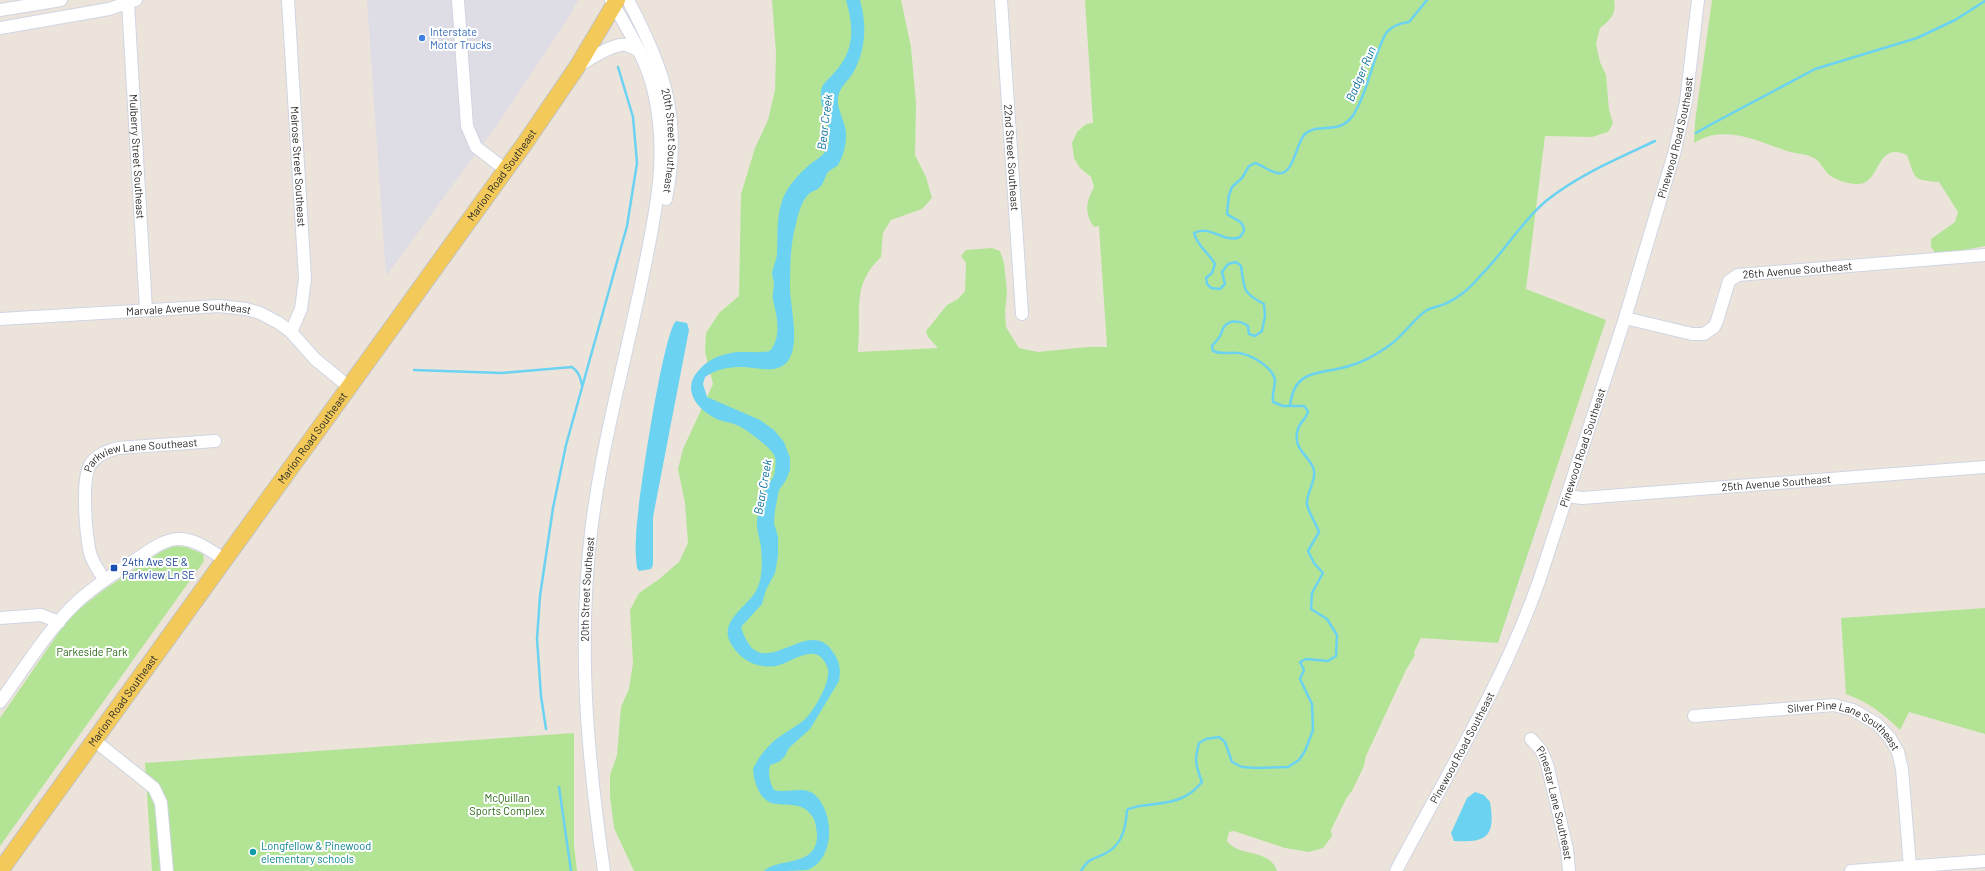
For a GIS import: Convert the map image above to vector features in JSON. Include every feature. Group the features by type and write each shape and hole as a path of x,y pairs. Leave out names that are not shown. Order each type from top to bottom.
{"main road":[{"name":"Marion Road Southeast","path":"0,871 506,170 577,66 618,1"}],"street":[{"path":"0,10 61,0"},
{"name":"Melrose Street Southeast","path":"288,0 305,279 301,309 291,332"},
{"path":"458,0 466,126 476,147 506,170"},
{"name":"22nd Street Southeast","path":"1001,0 1022,314"},
{"name":"Pinewood Road Southeast","path":"1396,871 1513,649 1528,612 1625,318 1681,128 1689,82 1698,0"},
{"name":"20th Street Southeast","path":"604,871 591,778 586,718 584,670 586,580 592,523 602,462 660,193 661,166 660,130 656,98 648,71 618,1"},
{"name":"20th Street Southeast","path":"618,1 646,34 662,74 668,102 673,143 671,172 665,202 636,310"},
{"path":"0,28 109,8 132,2"},
{"name":"Mulberry Street Southeast","path":"132,2 146,310"},
{"path":"577,66 603,52 622,45 633,47 640,52"},
{"name":"26th Avenue Southeast","path":"1625,318 1692,334 1704,334 1714,327 1729,281 1738,275 1985,255"},
{"name":"Marvale Avenue Southeast","path":"0,319 219,306 246,309 268,316 291,332 314,359 349,388"},
{"name":"Parkview Lane Southeast","path":"105,580 94,563 88,541 84,485 88,470 94,459 108,451 118,448 215,441"},
{"name":"25th Avenue Southeast","path":"1567,496 1582,498 1985,467"},
{"path":"0,702 59,622 75,604 105,580 151,549 165,542 177,539 203,546 225,560"},
{"path":"0,618 41,615 59,622"},
{"name":"Silver Pine Lane Southeast","path":"1694,716 1834,705 1853,710 1870,718 1890,738 1900,760 1916,868"},
{"name":"Pinestar Lane Southeast","path":"1531,739 1541,750 1548,764 1567,849 1569,871"},
{"path":"94,740 154,788 161,803 168,871"},
{"path":"1851,871 1916,868 1985,861"}],"shaded area":[{"path":"367,0 578,0 569,17 497,125 386,276"}],"green space":[{"path":"772,0 901,0 911,47 916,103 915,155 926,177 932,198 922,209 891,220 883,233 881,257 867,274 861,290 858,352 938,348 928,337 926,331 947,305 958,299 965,291 966,263 961,256 966,250 992,248 1000,251 1004,263 1007,292 1005,312 1006,327 1019,348 1038,352 1087,347 1107,347 1099,226 1094,227 1087,212 1089,198 1094,187 1091,177 1080,168 1074,158 1072,143 1077,132 1086,124 1093,123 1085,0 1614,0 1614,13 1600,28 1596,44 1600,62 1606,75 1609,110 1613,123 1608,132 1592,137 1545,136 1526,289 1606,320 1498,643 1421,638 1414,652 1415,655 1406,670 1366,756 1364,766 1331,830 1332,836 1323,848 1309,852 1285,848 1234,831 1229,832 1227,841 1233,846 1239,850 1268,859 1277,871 634,871 614,828 610,796 610,775 617,755 621,707 629,689 633,663 630,610 639,593 658,580 679,562 688,543 685,503 678,469 683,449 713,384 705,352 706,333 719,313 739,296 741,194 755,148 768,120 775,90 776,53"},
{"path":"1712,0 1985,0 1985,246 1936,254 1931,247 1931,239 1955,222 1958,212 1939,182 1923,180 1916,177 1907,155 1896,152 1889,153 1883,158 1870,178 1864,183 1856,184 1841,181 1830,176 1818,161 1811,156 1788,151 1751,138 1727,134 1705,137 1694,143 1695,122"},
{"name":"Parkeside Park","path":"174,546 186,547 203,554 204,561 0,846 0,718 66,622 79,609 105,589 162,551"},
{"path":"1985,608 1985,734 1909,712 1900,730 1875,709 1846,694 1841,618"},
{"name":"McQuillan Sports Complex","path":"574,733 574,844 577,871 152,871 145,763"}],"water":[{"path":"846,0 860,0 864,19 863,46 861,55 853,73 842,88 838,98 839,109 846,132 846,142 842,157 838,165 828,172 821,186 810,193 802,203 794,232 791,248 790,273 790,290 794,327 794,346 792,354 788,361 778,368 727,368 714,372 705,377 703,384 707,397 760,420 774,430 784,442 790,458 790,470 786,480 779,490 775,510 774,523 778,537 778,556 775,573 766,590 762,604 741,627 745,637 750,646 759,652 769,653 814,640 824,643 833,652 839,663 840,670 839,681 810,729 789,748 785,756 779,762 770,765 769,771 769,778 774,790 801,790 811,792 822,803 829,824 827,847 823,857 816,865 807,870 764,871 779,864 805,857 816,845 817,834 815,822 812,816 804,808 771,803 766,800 759,791 753,769 759,757 771,744 808,716 824,689 828,676 828,669 824,661 819,656 814,654 807,654 776,666 762,666 749,662 743,658 730,642 728,627 736,614 753,595 759,584 762,568 762,557 757,528 757,518 759,506 765,489 774,474 776,463 772,452 747,431 739,426 716,419 707,414 694,399 691,388 695,375 705,364 713,359 732,353 770,351 774,345 778,326 773,298 774,284 772,273 777,255 780,208 786,191 792,182 827,149 829,135 822,106 821,89 841,64 849,47 851,29 849,10"},
{"path":"676,321 687,323 689,330 653,517 653,565 651,569 639,571 637,568 636,553 637,521 645,460 664,356"},
{"path":"1475,792 1484,795 1490,802 1490,830 1481,839 1474,841 1454,841 1451,833 1467,798"}],"waterway":[{"name":"Badger Run","path":"1081,871 1087,863 1108,852 1117,844 1125,828 1127,810 1137,806 1162,803 1181,798 1192,792 1202,782 1196,763 1197,749 1199,743 1206,739 1219,737 1225,742 1232,762 1242,767 1288,767 1299,760 1305,751 1313,730 1312,704 1300,679 1304,670 1300,662 1306,659 1328,661 1336,656 1337,635 1327,619 1311,609 1312,593 1323,573 1314,563 1308,551 1319,532 1307,504 1314,472 1313,467 1301,450 1297,441 1299,426 1308,411 1304,406 1283,406 1273,402 1275,380 1270,370 1260,362 1243,354 1219,353 1213,351 1212,346 1221,335 1226,324 1232,322 1245,324 1248,326 1249,334 1255,336 1262,331 1265,316 1264,304 1251,296 1245,289 1241,266 1236,262 1228,264 1222,272 1225,284 1220,289 1211,288 1207,284 1206,278 1212,273 1215,264 1200,246 1194,233 1205,231 1229,238 1240,237 1244,231 1244,227 1240,222 1227,214 1229,195 1232,187 1242,178 1249,166 1255,163 1274,172 1283,173 1291,165 1299,144 1305,134 1311,130 1336,127 1348,121 1354,114 1362,99 1378,51 1386,34 1394,26 1409,22 1427,0"},
{"path":"1696,133 1815,69 1917,38 1955,20 1985,1"},
{"path":"546,729 541,696 537,639 540,596 553,508 566,445 627,226 637,163 633,117 618,67"},
{"path":"1290,405 1297,384 1303,378 1319,372 1349,366 1369,358 1393,343 1417,318 1427,310 1447,303 1461,294 1475,282 1537,209 1558,192 1598,168 1655,141"},
{"path":"414,370 502,373 572,367 578,373 582,385"},
{"path":"559,787 571,871"}],"place":[{"name":"Interstate Motor Trucks","path":"422,38"},
{"name":"24th Ave SE & Parkview Ln SE","path":"114,568"},
{"name":"Longfellow & Pinewood elementary schools","path":"253,852"}],"water label":[{"name":"Bear Creek","path":"825,122"},
{"name":"Bear Creek","path":"763,487"}]}
